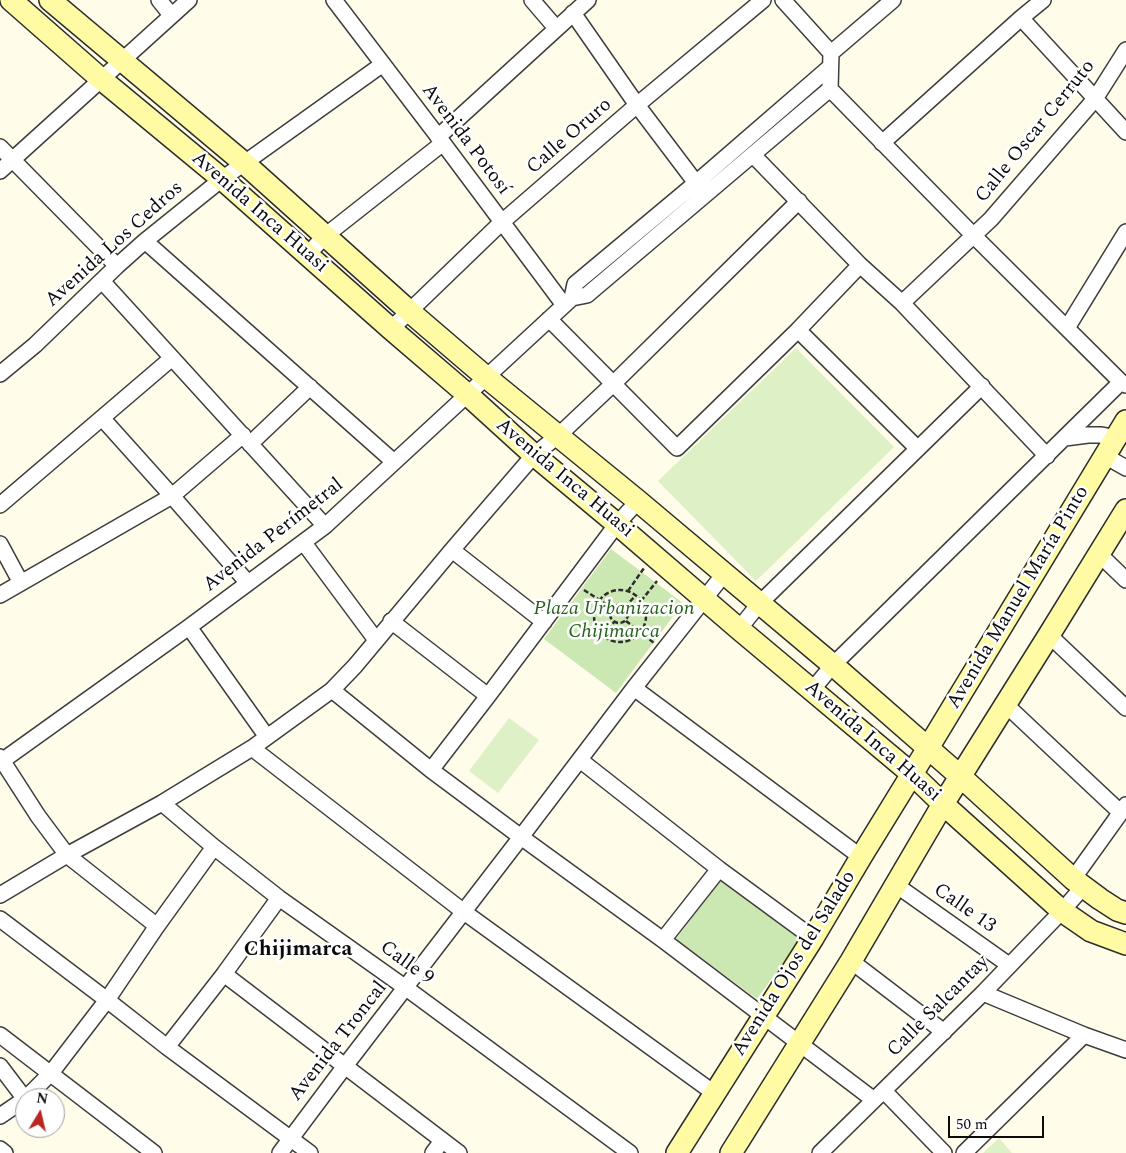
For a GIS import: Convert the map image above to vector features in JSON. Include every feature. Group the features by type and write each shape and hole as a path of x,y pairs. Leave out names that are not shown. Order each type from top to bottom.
{"street":[{"name":"Avenida Inca Huasi","path":"11,0 101,79 222,179 534,455 912,774 1062,911 1091,930 1126,944"},
{"name":"Avenida Inca Huasi","path":"50,0 244,163 409,311 486,377 559,435 832,665 960,776 1078,883 1123,907"},
{"path":"159,0 171,15"},
{"path":"0,171 188,0"},
{"name":"Avenida Potosí","path":"334,0 502,222 568,301"},
{"path":"532,0 556,28"},
{"path":"307,255 325,236 441,140 556,28 588,0"},
{"name":"Calle Oruro","path":"390,329 502,222 764,0"},
{"path":"783,0 831,60 830,89 974,236 1124,384 1065,438 832,665 812,690"},
{"path":"568,301 575,284 696,183 831,60 893,0"},
{"path":"882,143 1043,0"},
{"path":"572,13 637,106 696,183"},
{"path":"1021,18 1126,132"},
{"name":"Calle Oscar Cerruto","path":"902,303 991,219 1096,99 1126,50"},
{"name":"Avenida Los Cedros","path":"0,374 35,345 145,241 222,179 383,64"},
{"path":"568,301 588,296 830,89"},
{"path":"0,147 117,266"},
{"path":"753,154 860,265 902,303 1047,456"},
{"path":"0,895 162,803 252,748 332,690 534,455 559,435 613,384 799,201"},
{"path":"1067,328 1126,232"},
{"path":"145,241 394,462"},
{"path":"549,319 677,448 798,330 860,265"},
{"path":"102,281 325,526"},
{"name":"Avenida Perímetral","path":"1,759 189,627 304,543 468,395 568,301"},
{"path":"798,330 917,448"},
{"path":"0,505 172,358"},
{"path":"739,629 759,604 982,386"},
{"path":"0,595 172,496 246,440 310,387"},
{"path":"102,418 248,583"},
{"name":"Avenida Manuel María Pinto","path":"912,774 1126,422"},
{"path":"1065,438 1100,435 1126,468"},
{"path":"432,770 617,524 638,501"},
{"path":"731,1153 850,961 960,776 1050,635 1126,510"},
{"path":"304,543 376,640"},
{"path":"0,544 21,583"},
{"path":"452,550 544,622"},
{"path":"1099,554 1126,580"},
{"name":"Avenida Troncal","path":"280,1153 522,838 663,650 724,574"},
{"path":"391,621 488,696"},
{"path":"189,627 267,737"},
{"path":"1050,635 1126,708"},
{"path":"634,688 861,857"},
{"path":"332,690 432,770 663,940 798,1043 879,1095 944,1153"},
{"path":"1005,704 1123,809"},
{"path":"252,748 464,912 714,1093"},
{"path":"1,759 46,828 68,855 157,926"},
{"path":"580,760 718,869 813,938"},
{"name":"Avenida Ojos del Salado","path":"676,1153 813,938 912,774"},
{"name":"Calle 9","path":"162,803 214,848 279,898 406,988 630,1153"},
{"name":"Calle Salcantay","path":"820,1153 983,993 1062,911 1123,809"},
{"path":"36,1088 51,1073 107,1000 157,926 214,848"},
{"path":"663,940 718,869"},
{"name":"Calle 13","path":"896,885 1009,965"},
{"path":"168,1047 279,898"},
{"path":"0,919 310,1153"},
{"path":"850,961 944,1032"},
{"path":"224,974 459,1153"},
{"path":"983,993 1084,1035 1126,1050"},
{"path":"0,1035 154,1153"},
{"path":"964,1153 1084,1035"},
{"path":"0,1066 17,1088"},
{"path":"0,1116 15,1106"},
{"path":"433,1153 442,1141"},
{"path":"0,1149 5,1153"}],"path":[{"path":"628,591 661,561"},
{"path":"641,602 661,561"},
{"path":"574,582 612,608"},
{"path":"610,591 628,591 636,595 645,609 644,625 640,632 626,641 610,639 604,636 597,628 594,620 594,611 600,599 610,591"},
{"path":"625,607 636,595"},
{"path":"618,605 625,607 629,615 626,620 621,624 614,622 610,616 612,608 618,605"},
{"path":"626,620 663,650"},
{"path":"604,636 614,622"}],"green space":[{"path":"796,348 894,447 756,581 658,481"},
{"name":"Plaza Urbanizacion Chijimarca","path":"611,549 683,603 616,693 544,639"},
{"path":"509,718 539,740 498,793 469,771"},
{"path":"722,878 802,937 757,999 676,939"},
{"path":"999,1138 1012,1153 983,1153"}],"district":[{"name":"Chijimarca","path":"298,951"}]}
